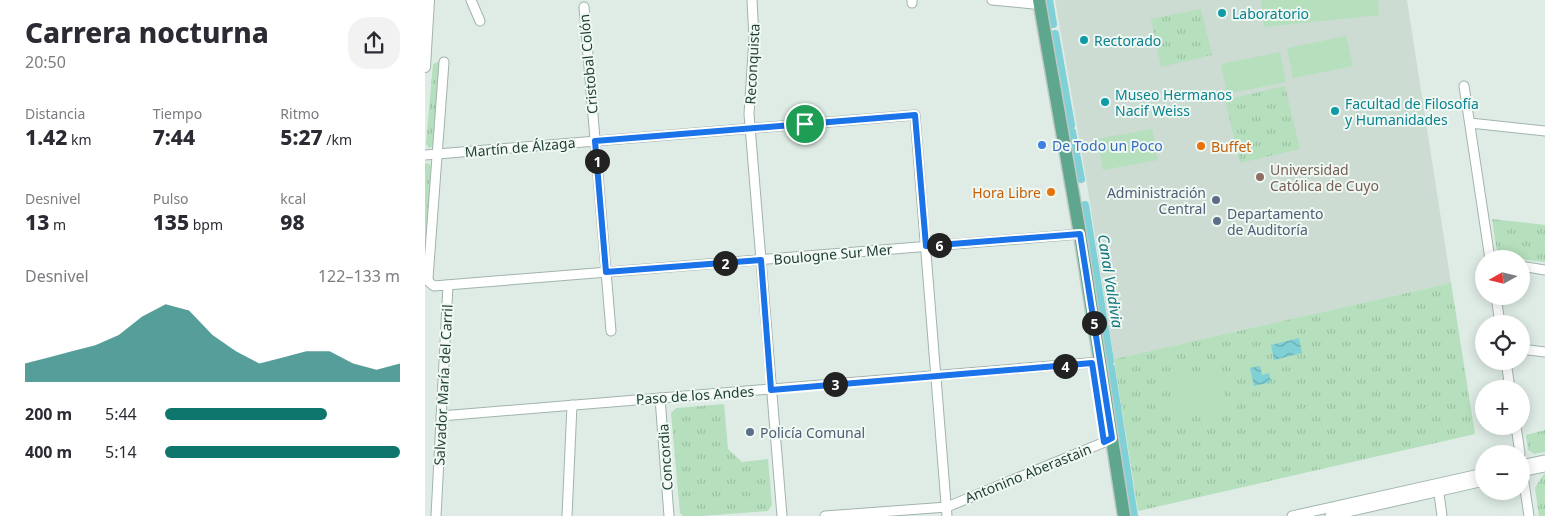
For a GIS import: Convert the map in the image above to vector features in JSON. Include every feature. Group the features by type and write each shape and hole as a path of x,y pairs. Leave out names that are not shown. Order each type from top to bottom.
{"main road":[{"path":"1035,2 1076,234 1108,440 1116,516"},
{"path":"1108,440 1124,516"}],"street":[{"path":"425,67 429,0"},
{"path":"471,0 480,21"},
{"name":"Reconquista","path":"752,0 754,38 749,114 781,516"},
{"path":"992,0 1035,2"},
{"name":"Cristobal Colón","path":"583,7 611,331"},
{"name":"Salvador María del Carril","path":"438,286 431,284 428,278 444,62"},
{"path":"1464,86 1489,250"},
{"name":"Martín de Álzaga","path":"425,155 915,115 926,246"},
{"path":"1470,123 1545,131"},
{"name":"Boulogne Sur Mer","path":"438,286 1076,234"},
{"path":"926,246 947,511"},
{"path":"1530,268 1545,270"},
{"name":"Salvador María del Carril","path":"436,516 448,285"},
{"path":"1530,350 1545,352"},
{"name":"Paso de los Andes","path":"441,416 1096,363"},
{"name":"Concordia","path":"660,398 669,516"},
{"path":"567,516 572,405"},
{"name":"Antonino Aberastain","path":"825,516 947,511 1108,440"},
{"path":"1530,465 1545,460"},
{"path":"1530,468 1545,467"},
{"path":"1330,516 1475,476"},
{"path":"1438,487 1475,482"},
{"path":"1438,487 1442,516"},
{"path":"1527,500 1529,516"},
{"path":"1292,516 1354,510"}],"shaded area":[{"name":"Universidad Católica de Cuyo","path":"1055,0 1407,0 1451,283 1114,359 1087,184"}],"green space":[{"path":"1261,0 1378,0 1379,15 1264,27"},
{"path":"1201,9 1212,55 1161,67 1151,19"},
{"path":"1346,36 1353,66 1293,78 1287,48"},
{"path":"1280,52 1286,82 1227,94 1221,64"},
{"path":"440,61 433,146 429,148 426,144 433,64"},
{"path":"1285,86 1300,149 1240,163 1225,100"},
{"path":"1152,129 1158,160 1103,170 1097,139"},
{"path":"425,163 430,164 431,167 425,247"},
{"path":"1492,219 1545,225 1545,262 1530,260 1530,250 1497,250"},
{"path":"1451,283 1475,434 1138,511 1114,359"},
{"path":"1219,367 1227,408 1178,417 1170,377"},
{"path":"724,404 728,449 742,462 768,459 772,505 768,511 683,516 680,513 671,413 676,408"},
{"path":"1545,430 1545,452 1534,454 1530,451 1530,445 1527,445 1526,435"},
{"path":"1545,474 1545,516 1539,516 1535,488"}],"water":[{"path":"1299,338 1302,353 1274,360 1271,345"},
{"path":"1260,366 1262,375 1269,373 1271,382 1254,386 1250,368"}],"waterway":[{"name":"Canal Valdivia","path":"1049,0 1053,24"},
{"name":"Canal Valdivia","path":"1055,34 1071,125"},
{"name":"Canal Valdivia","path":"1072,132 1081,179"},
{"name":"Canal Valdivia","path":"1085,205 1110,361"},
{"name":"Canal Valdivia","path":"1111,368 1134,516"}],"place":[{"name":"Laboratorio","path":"1222,13"},
{"name":"Rectorado","path":"1084,40"},
{"name":"Museo Hermanos Nacif Weiss","path":"1105,102"},
{"name":"Facultad de Filosofía y Humanidades","path":"1335,111"},
{"name":"De Todo un Poco","path":"1042,145"},
{"name":"Buffet","path":"1201,146"},
{"name":"Universidad Católica de Cuyo","path":"1260,177"},
{"name":"Hora Libre","path":"1051,192"},
{"name":"Administración Central","path":"1216,200"},
{"name":"Departamento de Auditoría","path":"1217,221"},
{"name":"Policía Comunal","path":"750,432"}],"route":[{"path":"915,115 926,246 1080,234 1112,438 1104,442 1092,363 771,390 761,260 606,272 595,141 805,124 915,115"}]}
